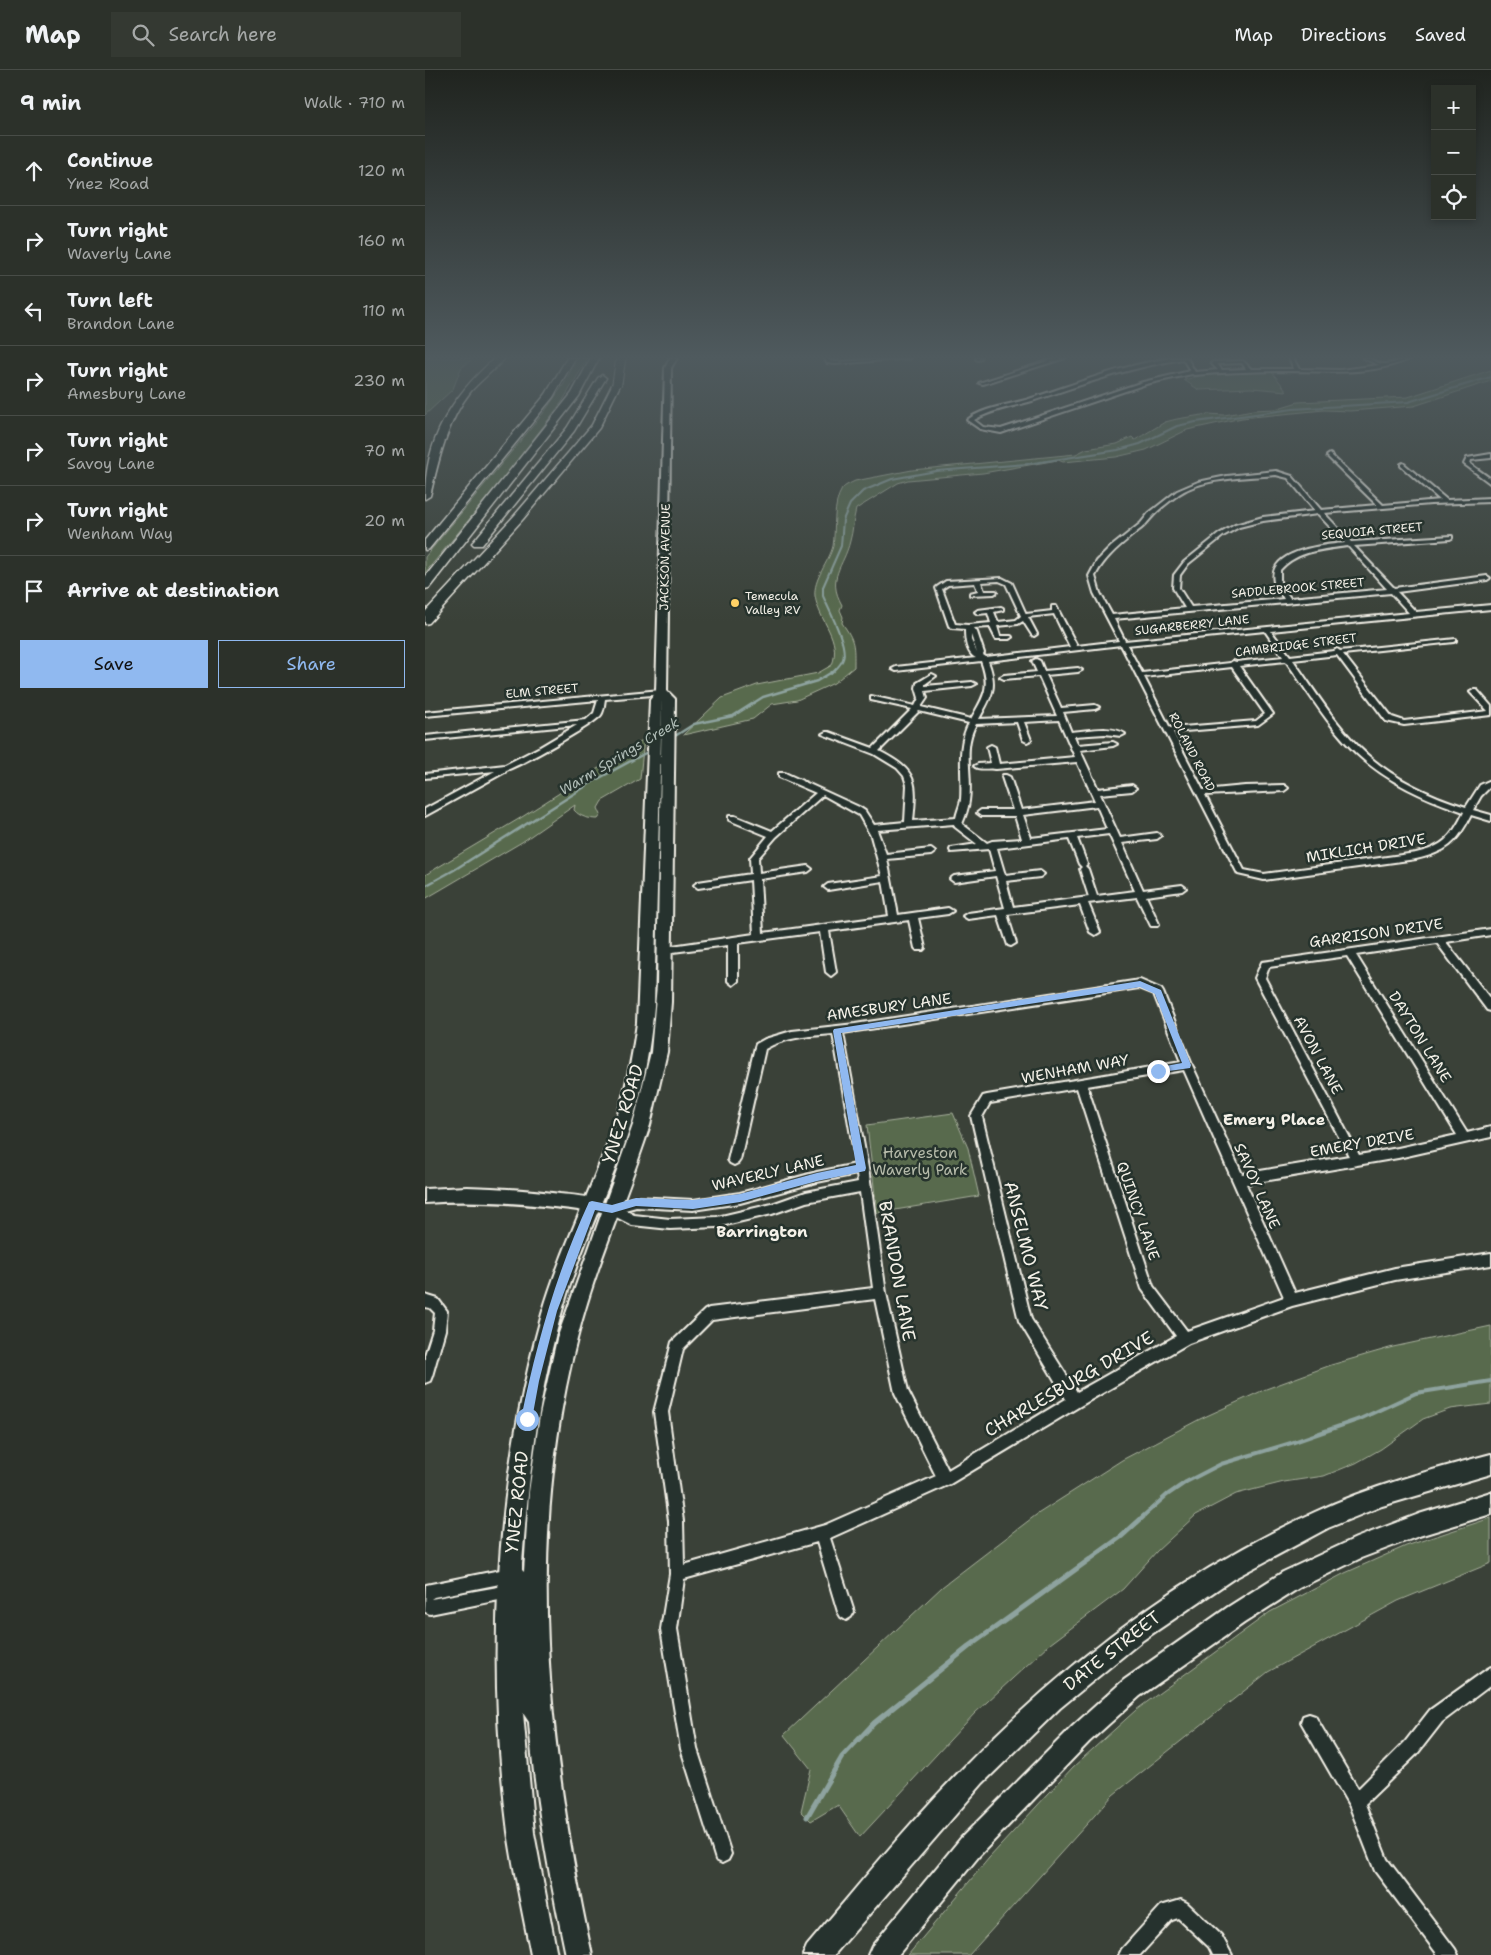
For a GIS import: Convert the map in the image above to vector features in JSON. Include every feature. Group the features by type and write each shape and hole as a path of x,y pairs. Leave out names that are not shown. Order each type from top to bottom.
{"highway":[{"path":"425,496 437,446"},
{"path":"425,547 508,446"},
{"path":"425,585 535,446"},
{"path":"478,519 544,446"},
{"path":"474,549 558,446"},
{"path":"425,620 580,446"},
{"path":"425,609 462,563"}],"main road":[{"name":"JACKSON AVENUE","path":"655,1005 665,950 661,768 654,730 656,700 661,692 666,446"},
{"name":"JACKSON AVENUE","path":"655,1005 651,896 661,768 667,731 669,699 661,692"},
{"path":"651,896 665,894"},
{"name":"YNEZ ROAD","path":"579,1955 560,1866 545,1777 535,1618 537,1519 544,1454 559,1370 619,1137 632,1096 643,1040 655,1005"},
{"name":"YNEZ ROAD","path":"544,1955 520,1828 515,1783 507,1629 512,1526 534,1381 552,1311 602,1207"},
{"name":"DATE STREET","path":"816,1955 973,1775 1018,1730 1078,1676 1163,1610 1220,1575 1322,1519 1384,1496 1491,1464"},
{"path":"881,1955 970,1846 1081,1734 1131,1688 1235,1614 1291,1580 1356,1549 1419,1525 1491,1503"},
{"path":"509,1584 521,1583 524,1592 526,1696 540,1718"}],"street":[{"path":"1330,456 1382,507"},
{"path":"1491,456 1469,458 1467,464 1491,482"},
{"path":"1403,464 1445,501"},
{"name":"ROLAND ROAD","path":"1241,872 1097,593 1092,576 1099,562 1143,524 1151,514 1179,492 1201,483 1227,478 1276,473 1290,478 1319,512"},
{"path":"1189,610 1176,588 1177,576 1186,564 1221,535 1255,519 1445,501 1491,500"},
{"path":"1319,512 1414,614"},
{"name":"SEQUOIA STREET","path":"1288,600 1280,591 1275,579 1279,566 1293,555 1315,548 1450,537"},
{"path":"1034,634 1024,616 1009,583 1000,578 946,583 939,588 952,626 969,627 1018,622 1024,616 1055,609 1074,648"},
{"name":"SADDLEBROOK STREET","path":"1110,617 1392,590 1487,578"},
{"path":"977,580 982,593"},
{"path":"972,594 994,592"},
{"name":"SUGARBERRY LANE","path":"896,669 981,657 1491,607"},
{"path":"978,612 1001,610"},
{"path":"990,611 995,624 993,628 998,638 1009,637"},
{"path":"959,823 965,801 964,763 967,734 989,694 990,676 981,657 974,632 969,627"},
{"path":"1267,629 1333,720 1359,751 1390,775 1423,793 1469,812 1491,818"},
{"name":"CAMBRIDGE STREET","path":"1140,675 1337,651 1454,640"},
{"path":"1337,651 1389,719 1404,723 1491,711"},
{"path":"1036,661 1154,924"},
{"path":"1169,730 1258,723 1269,714 1233,664"},
{"path":"1004,677 1078,670"},
{"path":"874,752 918,707 923,698 920,688 921,683 932,676"},
{"path":"920,688 929,689 972,684"},
{"name":"ELM STREET","path":"425,714 661,692"},
{"path":"1474,692 1491,711"},
{"path":"425,813 543,749 589,721 598,714 602,697"},
{"path":"874,698 918,707 973,722 1020,720 1095,707"},
{"path":"1020,720 1027,740"},
{"path":"425,738 589,721"},
{"path":"1069,734 1105,732 1121,734"},
{"path":"826,734 874,752 898,764 905,770 911,784 909,820"},
{"path":"1076,748 1113,744"},
{"path":"991,747 995,765"},
{"path":"978,766 995,765 996,767 1079,759"},
{"path":"425,776 507,767"},
{"path":"782,775 822,792 860,812 871,828 882,857 894,919"},
{"path":"1006,777 1027,840"},
{"name":"MIKLICH DRIVE","path":"1241,872 1264,877 1417,856 1440,849 1458,834 1476,797 1491,782"},
{"path":"1094,792 1132,788"},
{"path":"1200,793 1284,788"},
{"path":"759,937 753,878 754,858 773,835 822,792"},
{"path":"981,813 1019,813 1099,803"},
{"path":"732,818 773,835"},
{"path":"871,828 909,820 959,823 988,845 1001,876 1011,943"},
{"path":"954,850 1111,830"},
{"path":"1071,835 1094,899"},
{"path":"1116,841 1157,836"},
{"path":"882,857 931,852"},
{"path":"698,885 808,869"},
{"path":"955,879 1040,874"},
{"path":"828,887 886,878"},
{"path":"968,916 1182,888"},
{"path":"1083,901 1095,932"},
{"path":"665,950 948,911"},
{"path":"913,916 920,948"},
{"path":"824,928 831,972"},
{"name":"GARRISON DRIVE","path":"1265,964 1491,932"},
{"path":"733,940 733,981"},
{"path":"1439,940 1491,1007"},
{"name":"DAYTON LANE","path":"1349,952 1465,1139"},
{"name":"AVON LANE","path":"1265,964 1260,978 1356,1159"},
{"name":"AMESBURY LANE","path":"734,1160 760,1047 768,1040 1140,984"},
{"name":"SAVOY LANE","path":"1140,984 1158,992 1187,1065 1292,1300"},
{"name":"BRANDON LANE","path":"837,1031 862,1168 880,1292 903,1393 945,1479"},
{"name":"WENHAM WAY","path":"977,1116 987,1099 1187,1065"},
{"name":"QUINCY LANE","path":"1081,1084 1148,1289 1185,1338"},
{"name":"ANSELMO WAY","path":"977,1116 1025,1320 1075,1401"},
{"name":"EMERY DRIVE","path":"1238,1180 1465,1139 1491,1132"},
{"name":"WAVERLY LANE","path":"602,1207 636,1202 693,1205 740,1198 817,1177 862,1168"},
{"path":"425,1196 478,1193 508,1194 602,1207 632,1220 670,1224 717,1222 757,1213 806,1197 864,1186"},
{"name":"CHARLESBURG DRIVE","path":"677,1574 821,1533 945,1479 1185,1338 1292,1300 1395,1274 1491,1259"},
{"path":"723,1854 689,1749 669,1629 677,1574 676,1521 661,1412 677,1346 709,1314 880,1292"},
{"path":"425,1301 434,1303 441,1311 439,1330 425,1376"},
{"path":"821,1533 846,1612"},
{"path":"425,1595 431,1590 509,1584"},
{"path":"425,1605 430,1607 509,1584"},
{"path":"1356,1802 1411,1748 1436,1716 1491,1675"},
{"path":"1309,1722 1356,1802 1381,1865 1449,1955"},
{"path":"1128,1955 1167,1912 1181,1909 1215,1941 1223,1955"}],"green space":[{"path":"516,446 528,446 425,573 425,557"},
{"path":"1105,446 1154,446 1146,450 1116,457 1063,462 1058,460 983,473 908,480 898,483 856,509 850,541 836,579 836,587 842,605 840,610 843,617 842,623 853,644 854,667 834,683 797,700 772,704 753,719 683,735 722,698 757,685 818,673 832,665 834,646 829,630 817,605 815,590 816,583 833,546 839,495 848,484 912,470 1076,454 1086,449"},
{"path":"644,739 640,779 602,801 598,808 601,815 598,819 582,816 574,810 575,805 522,842 425,899 425,875 522,817"},
{"name":"Harveston Waverly Park","path":"953,1113 968,1148 979,1196 877,1213 867,1125"},
{"path":"1491,1326 1491,1404 1450,1409 1423,1419 1381,1449 1356,1463 1324,1476 1284,1482 1236,1494 1196,1515 1157,1551 1123,1589 1050,1644 975,1713 860,1837 838,1805 811,1821 801,1811 811,1769 784,1735 942,1587 1036,1515 1122,1460 1200,1419 1266,1389 1331,1365 1393,1347"},
{"path":"1491,1518 1491,1563 1398,1601 1268,1672 1113,1795 969,1955 908,1955 989,1858 1073,1767 1136,1710 1270,1612 1345,1573 1406,1546"}],"waterway":[{"name":"Warm Springs Creek","path":"831,674 841,663 844,653 837,628 823,596 823,587 841,546 843,520 850,504 863,491 892,479 936,471 1027,464 1133,446"},
{"name":"Warm Springs Creek","path":"672,738 694,724 733,716 763,697 817,681 832,672"},
{"name":"Warm Springs Creek","path":"425,886 454,870 594,781 651,750"},
{"path":"1141,1518 1167,1495 1186,1482 1221,1464 1291,1443 1360,1419 1416,1393 1491,1381"},
{"path":"807,1817 842,1757 874,1723 971,1645 1122,1536 1143,1517"}],"place":[{"name":"Temecula Valley RV","path":"735,603"}],"district":[{"name":"Emery Place","path":"1274,1119"},
{"name":"Barrington","path":"762,1231"}],"route":[{"path":"527,1419 534,1381 552,1311 592,1205 612,1209 636,1202 693,1205 740,1198 817,1177 862,1168 837,1031 1140,984 1158,992 1187,1065 1158,1071"}]}
